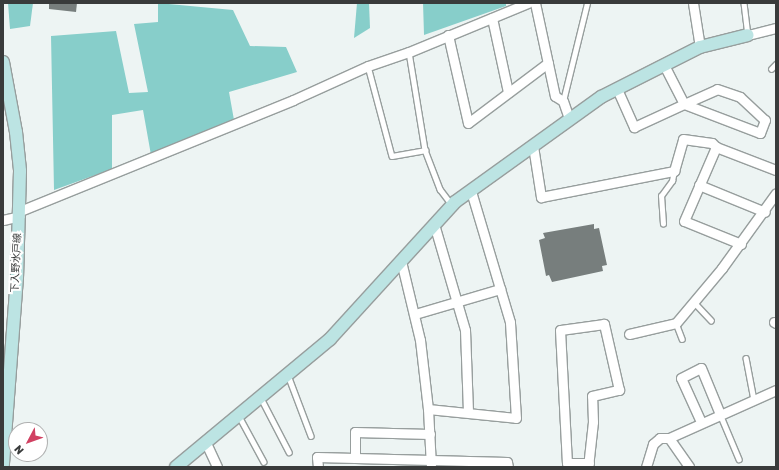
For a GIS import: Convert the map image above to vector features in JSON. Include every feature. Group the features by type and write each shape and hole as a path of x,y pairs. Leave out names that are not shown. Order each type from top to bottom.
{"street":[{"path":"3,220 286,103 368,66 409,52 528,3"},
{"path":"535,3 555,96 563,101 569,118"},
{"path":"693,3 700,47"},
{"path":"492,18 508,92"},
{"path":"176,467 261,398 330,339 452,205 569,118 617,89 700,47 776,28"},
{"path":"448,36 468,123 548,63"},
{"name":"下入野水戸線","path":"3,62 16,132 20,213 3,465"},
{"path":"617,89 634,127 684,104 717,89 740,97 765,120 760,133 684,104 664,65"},
{"path":"533,146 541,197 674,171 683,139 712,143 716,147 776,170"},
{"path":"716,147 684,221 741,244"},
{"path":"699,185 765,212"},
{"path":"428,409 468,411 516,418 510,322 471,191"},
{"path":"629,334 676,323 741,244 765,212 776,193"},
{"path":"434,224 465,330 468,411"},
{"path":"401,261 415,314 428,409 431,463"},
{"path":"415,314 457,303 500,289"},
{"path":"604,324 619,390 592,396 593,422 589,465 567,463 560,330 604,324"},
{"path":"701,422 681,378 701,368 720,414"},
{"path":"646,467 653,444 660,438 669,438 701,422 776,390"},
{"path":"355,458 355,432 430,434"},
{"path":"669,438 689,467"},
{"path":"206,443 217,467"},
{"path":"318,467 318,457 431,463 507,462 508,467"}],"lane":[{"path":"563,101 587,3"},
{"path":"744,3 748,35"},
{"path":"409,52 425,150 440,189 452,205"},
{"path":"771,69 776,64"},
{"path":"368,66 392,156 425,150"},
{"path":"663,224 661,196 672,181 674,171"},
{"path":"694,302 711,320"},
{"path":"676,323 682,339"},
{"path":"746,358 754,400"},
{"path":"288,375 311,436"},
{"path":"261,398 289,452"},
{"path":"720,414 739,459"},
{"path":"239,416 264,462"}],"shaded area":[{"path":"8,3 33,3 30,26 10,29"},
{"path":"158,3 233,10 250,46 286,47 297,72 229,92 234,120 151,155 143,110 112,115 112,169 54,190 51,36 116,31 129,93 148,92 134,24 158,22"},
{"path":"357,3 369,3 370,28 354,38"},
{"path":"423,3 506,3 506,6 424,35"}],"building":[{"path":"49,3 77,3 76,12 49,9"},
{"path":"594,224 594,229 599,228 607,265 602,266 603,271 552,282 549,275 546,276 539,240 545,238 543,233"}]}
